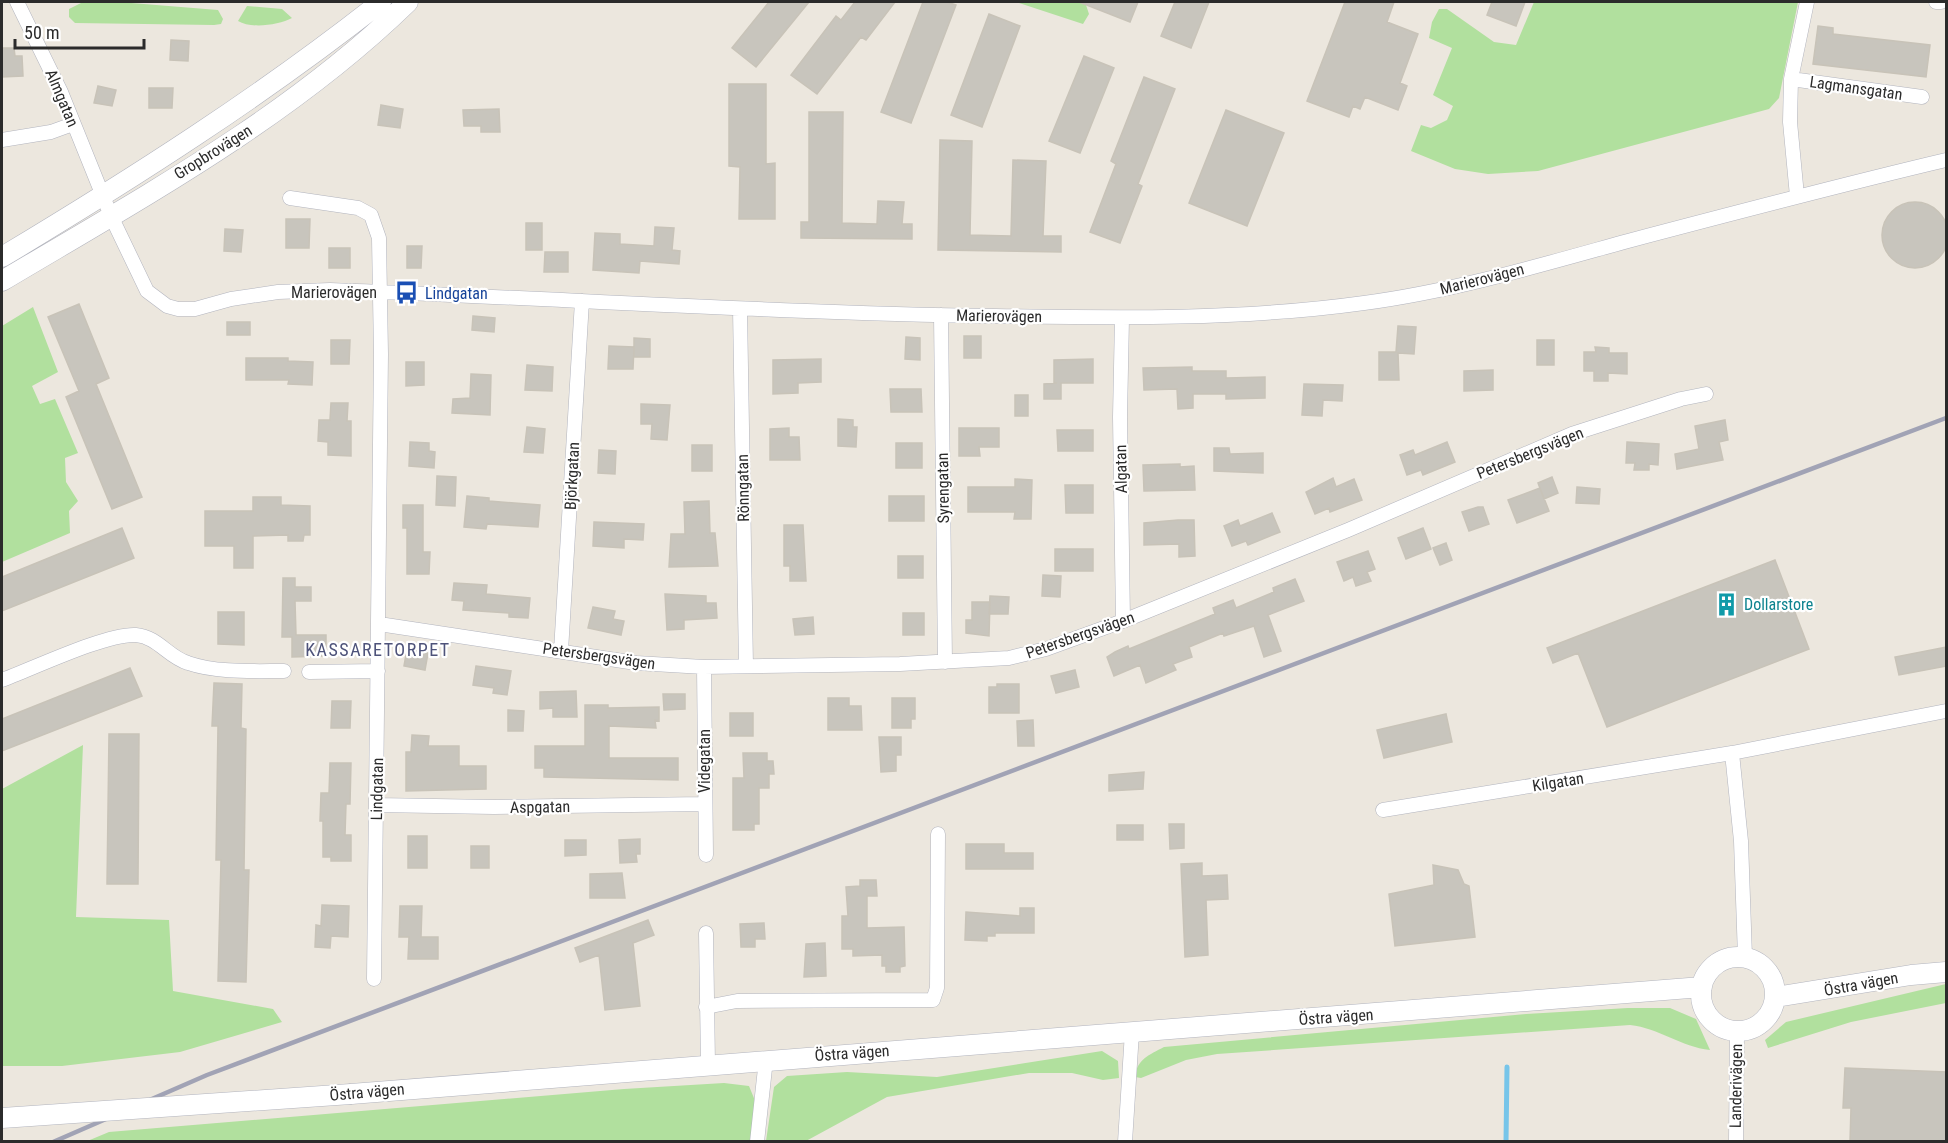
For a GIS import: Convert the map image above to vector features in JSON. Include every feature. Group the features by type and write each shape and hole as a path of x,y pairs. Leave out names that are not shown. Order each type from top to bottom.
{"street":[{"name":"Almgatan","path":"17,2 61,92 104,196"},
{"name":"Gropbrovägen","path":"2,257 104,196 329,42 381,2"},
{"name":"Gropbrovägen","path":"2,281 264,121 331,72 408,2"},
{"name":"Lagmansgatan","path":"1797,196 1790,122 1791,79 1807,2"},
{"path":"1936,2 1941,2"},
{"name":"Lagmansgatan","path":"1791,79 1922,97"},
{"path":"2,140 51,132 73,124"},
{"name":"Marierovägen","path":"104,196 111,216 147,291 167,306 178,309 195,309 231,299 278,292 380,291 740,309 1122,318 1297,311 1407,296 1493,278 1797,196 1947,160"},
{"name":"Lindgatan","path":"290,198 358,208 370,215 379,238 381,354 374,979"},
{"name":"Björkgatan","path":"561,651 582,302"},
{"name":"Rönngatan","path":"740,309 746,666"},
{"name":"Syrengatan","path":"941,315 945,662"},
{"name":"Algatan","path":"1122,318 1120,417 1123,621"},
{"name":"Petersbergsvägen","path":"379,624 636,663 704,667 945,662 1010,658 1057,645 1123,621 1348,530 1572,434 1680,399 1706,394"},
{"path":"2,680 113,638 137,635 156,640 167,652 185,663 202,667 284,671"},
{"name":"Videgatan","path":"704,667 706,855"},
{"path":"309,672 378,671"},
{"name":"Kilgatan","path":"1383,810 1732,753 1947,711"},
{"path":"1732,753 1741,841 1745,957"},
{"name":"Aspgatan","path":"376,805 494,807 704,804"},
{"path":"706,1007 737,1001 933,1000 937,988 938,834"},
{"path":"706,933 708,1064"},
{"path":"1745,957 1758,962 1768,972 1774,984 1775,997 1765,1019 1750,1029 1737,1031 1721,1027 1712,1020 1703,1005 1702,987 1707,974 1717,964 1730,958 1745,957"},
{"name":"Östra vägen","path":"1775,997 1911,975 1947,972"},
{"name":"Östra vägen","path":"2,1118 351,1094 766,1059 1702,987"},
{"name":"Landerivägen","path":"1736,1142 1737,1031"},
{"path":"1125,1142 1132,1032"},
{"path":"757,1142 766,1059"}],"green space":[{"path":"83,2 119,2 218,10 223,19 221,24 214,25 75,23 69,17 69,9"},
{"path":"1016,2 1085,2 1089,14 1083,24"},
{"path":"1534,2 1798,2 1779,98 1769,109 1538,171 1488,174 1455,169 1411,151 1421,125 1431,128 1447,120 1453,106 1433,95 1452,48 1429,38 1432,22 1439,9 1447,9 1494,42 1516,45"},
{"path":"247,6 282,9 292,18 280,23 250,25 238,21"},
{"path":"33,307 58,372 32,386 40,404 55,399 78,453 65,458 66,482 78,501 69,511 70,533 2,562 2,326"},
{"path":"83,745 76,917 169,920 173,991 273,1009 282,1022 180,1052 62,1066 2,1066 2,789"},
{"path":"1946,984 1946,1003 1851,1022 1768,1048 1765,1040 1786,1022"},
{"path":"1670,1008 1696,1019 1710,1050 1630,1025 1217,1054 1186,1060 1141,1078 1135,1077 1141,1062 1164,1047 1526,1014"},
{"path":"1102,1051 1118,1061 1119,1078 1103,1080 1072,1073 1029,1073 887,1097 806,1141 766,1141 774,1087 787,1076 847,1072 937,1077"},
{"path":"724,1083 749,1086 758,1108 750,1141 85,1142 109,1132 624,1089"}],"building":[{"path":"769,2 809,2 756,67 732,48"},
{"path":"855,2 895,2 866,40 861,37 817,94 791,75 836,16 841,20"},
{"path":"923,2 947,2 956,5 911,123 881,112"},
{"path":"1079,2 1138,2 1130,22"},
{"path":"1175,2 1209,2 1191,48 1161,36"},
{"path":"1345,2 1394,2 1387,22 1418,34 1400,83 1407,86 1398,110 1365,97 1360,109 1353,106 1349,117 1307,101"},
{"path":"1492,2 1525,2 1516,26 1487,15"},
{"path":"989,14 1020,26 982,127 951,115"},
{"path":"1818,26 1833,28 1833,34 1930,45 1926,77 1813,64"},
{"path":"171,40 189,41 188,61 170,60"},
{"path":"2,48 14,48 15,56 22,56 23,76 2,77"},
{"path":"1084,56 1114,68 1080,153 1049,141"},
{"path":"1144,77 1175,89 1138,184 1142,186 1120,243 1090,232 1116,164 1111,161"},
{"path":"729,84 766,84 766,164 775,163 775,219 739,219 740,167 729,166"},
{"path":"98,86 116,90 112,106 94,103"},
{"path":"149,88 173,88 172,108 149,108"},
{"path":"381,105 403,109 400,128 378,125"},
{"path":"499,109 500,132 481,132 481,126 464,126 463,110"},
{"path":"1226,110 1284,133 1247,226 1189,203"},
{"path":"809,112 843,112 842,223 877,224 878,201 904,202 902,224 912,224 912,239 801,238 801,222 809,222"},
{"path":"940,140 972,141 970,235 1011,236 1013,160 1046,161 1043,236 1061,236 1061,252 938,250"},
{"path":"1915,202 1927,205 1938,212 1945,223 1948,235 1945,247 1938,258 1927,265 1915,268 1903,265 1892,258 1885,247 1882,235 1885,223 1892,212 1903,205"},
{"path":"286,219 310,219 309,248 286,248"},
{"path":"526,223 542,223 542,250 526,250"},
{"path":"655,227 674,228 672,250 680,251 679,264 640,261 639,273 593,270 595,233 620,234 620,244 654,246"},
{"path":"225,229 243,230 241,252 224,251"},
{"path":"407,246 422,246 421,268 407,268"},
{"path":"329,248 350,248 350,268 329,268"},
{"path":"545,252 568,252 568,272 544,272"},
{"path":"79,304 109,378 96,384 142,497 112,509 66,397 79,391 48,317"},
{"path":"473,316 495,318 494,332 472,330"},
{"path":"227,322 250,322 250,335 227,335"},
{"path":"1398,326 1416,327 1414,354 1398,353 1399,380 1379,380 1379,352 1396,352"},
{"path":"964,336 981,336 981,358 964,358"},
{"path":"906,337 920,338 920,360 905,359"},
{"path":"634,338 650,339 650,357 634,357"},
{"path":"331,340 350,340 349,364 331,364"},
{"path":"1537,340 1554,340 1554,365 1537,365"},
{"path":"609,346 634,347 633,369 608,369"},
{"path":"1595,347 1609,348 1609,353 1627,353 1627,374 1608,373 1608,381 1594,381 1594,371 1584,371 1584,352 1596,352"},
{"path":"246,358 288,358 288,361 313,362 312,385 288,384 289,380 246,380"},
{"path":"821,359 821,382 798,383 798,393 773,394 773,360"},
{"path":"1093,359 1093,383 1061,383 1061,399 1044,399 1044,384 1057,383 1054,383 1054,360"},
{"path":"406,362 424,362 424,385 406,386"},
{"path":"527,365 553,367 552,391 525,390"},
{"path":"1192,367 1192,371 1226,371 1226,378 1265,377 1265,398 1226,399 1226,394 1193,394 1193,408 1178,409 1177,389 1144,390 1143,368"},
{"path":"1493,370 1493,390 1464,391 1464,371"},
{"path":"471,374 491,375 490,415 452,413 453,399 470,398"},
{"path":"1304,384 1343,385 1342,401 1323,400 1322,416 1302,415"},
{"path":"890,389 921,389 922,412 891,412"},
{"path":"1015,395 1028,395 1028,416 1015,416"},
{"path":"331,403 348,403 347,421 351,421 351,456 328,455 328,442 318,441 319,420 330,420"},
{"path":"641,404 670,405 667,440 651,439 652,424 641,424"},
{"path":"838,419 853,420 853,427 857,427 856,447 838,446"},
{"path":"1725,420 1728,440 1719,442 1723,460 1677,469 1675,454 1699,449 1695,426"},
{"path":"527,427 545,429 543,453 524,452"},
{"path":"789,428 789,437 799,437 800,460 770,460 770,429"},
{"path":"959,428 999,428 999,447 979,447 980,456 959,456"},
{"path":"1057,430 1093,430 1093,451 1058,451"},
{"path":"410,442 429,443 429,451 435,452 434,468 409,466"},
{"path":"1447,442 1455,462 1423,475 1421,470 1407,475 1400,455 1413,450 1415,455"},
{"path":"1627,442 1659,444 1658,465 1649,464 1649,470 1634,470 1635,463 1626,463"},
{"path":"896,443 922,443 922,468 896,468"},
{"path":"692,445 712,445 712,471 692,471"},
{"path":"1214,448 1229,448 1230,454 1263,453 1263,473 1214,471"},
{"path":"599,450 616,451 615,474 598,473"},
{"path":"1180,464 1180,467 1194,466 1195,490 1144,491 1143,465"},
{"path":"437,476 456,477 455,506 436,505"},
{"path":"1552,477 1558,493 1544,499 1538,483"},
{"path":"1333,478 1336,487 1354,479 1362,500 1330,512 1329,508 1315,514 1306,492"},
{"path":"1015,479 1032,480 1031,519 1014,519 1015,512 968,512 968,487 1015,487"},
{"path":"1065,485 1093,485 1093,513 1066,513"},
{"path":"1577,487 1600,489 1599,504 1576,503"},
{"path":"1540,488 1549,511 1517,523 1508,500"},
{"path":"467,496 489,498 489,501 540,505 538,527 487,524 486,529 464,527"},
{"path":"889,496 924,496 924,521 889,521"},
{"path":"253,497 281,497 281,505 310,506 310,535 304,535 303,541 288,541 288,535 253,536 253,568 234,568 234,546 205,546 205,511 253,511"},
{"path":"709,501 710,533 715,533 718,566 669,567 671,534 685,534 684,502"},
{"path":"403,505 423,505 423,552 430,552 429,574 407,574 407,528 403,528"},
{"path":"1483,507 1489,524 1469,531 1462,512"},
{"path":"1272,513 1280,532 1248,545 1246,541 1232,546 1224,526 1238,520 1240,526"},
{"path":"1194,520 1195,556 1179,557 1179,544 1144,545 1144,523"},
{"path":"594,522 644,524 643,540 624,539 624,548 593,546"},
{"path":"784,525 803,525 806,581 790,581 790,566 784,566"},
{"path":"122,528 134,558 2,611 2,577"},
{"path":"1423,528 1431,549 1406,559 1398,538"},
{"path":"1446,543 1452,560 1440,565 1433,548"},
{"path":"1055,549 1093,549 1093,571 1055,571"},
{"path":"1368,551 1375,569 1367,572 1371,581 1356,586 1353,577 1344,581 1337,562"},
{"path":"898,556 923,556 923,578 898,578"},
{"name":"Dollarstore","path":"1775,560 1809,649 1607,727 1578,653 1553,663 1547,648"},
{"path":"1043,575 1061,576 1060,597 1042,596"},
{"path":"283,578 295,578 295,587 311,587 311,601 295,601 296,635 326,635 326,656 292,657 292,637 282,637"},
{"path":"1295,579 1304,601 1268,615 1281,651 1264,657 1254,626 1224,636 1223,633 1189,647 1192,657 1173,664 1176,670 1146,683 1140,665 1114,676 1107,657 1115,652 1128,646 1129,649 1215,614 1213,608 1233,600 1236,608 1274,592 1273,588"},
{"path":"454,583 487,585 486,594 530,598 528,618 509,617 509,613 463,610 464,601 452,600"},
{"path":"665,594 706,596 706,603 716,603 717,618 684,620 684,629 667,630"},
{"path":"990,596 1009,597 1008,614 989,614"},
{"path":"972,602 990,602 989,636 966,633 966,620 972,620"},
{"path":"593,607 615,611 613,619 624,621 621,635 588,628"},
{"path":"218,612 244,612 244,645 218,644"},
{"path":"903,613 924,613 924,635 903,635"},
{"path":"813,617 814,634 795,635 793,619"},
{"path":"1947,647 1947,666 1899,675 1895,657"},
{"path":"407,649 428,653 425,670 404,666"},
{"path":"476,666 511,671 507,695 493,693 494,688 473,685"},
{"path":"130,668 142,696 2,751 2,719"},
{"path":"1075,670 1079,687 1056,693 1051,676"},
{"path":"214,683 242,684 241,728 246,729 244,870 249,870 246,982 218,981 221,860 216,860 218,726 212,726"},
{"path":"997,684 1019,684 1019,713 989,713 989,687 997,687"},
{"path":"576,691 577,717 553,717 553,708 540,709 540,692"},
{"path":"663,694 685,694 685,709 664,710"},
{"path":"828,698 849,698 849,706 861,706 862,730 828,730"},
{"path":"892,698 915,698 915,719 911,719 911,728 892,728"},
{"path":"332,701 351,701 350,728 331,728"},
{"path":"585,705 608,705 608,708 659,707 659,721 655,720 656,728 609,726 609,758 678,758 678,780 544,777 544,768 535,768 535,746 585,746"},
{"path":"508,710 524,711 523,731 508,731"},
{"path":"730,713 753,713 753,736 730,736"},
{"path":"1446,714 1452,742 1384,758 1377,730"},
{"path":"1033,720 1034,746 1018,746 1017,721"},
{"path":"109,734 139,734 138,884 107,884"},
{"path":"412,735 429,736 428,746 459,746 459,766 486,766 486,789 406,791 406,752 411,752"},
{"path":"879,737 901,737 901,755 896,755 896,771 881,772"},
{"path":"743,753 767,753 767,761 773,761 774,774 769,774 769,788 759,788 759,824 754,824 754,830 733,830 733,778 744,778"},
{"path":"330,763 351,763 350,804 346,804 345,835 351,835 351,861 331,861 331,857 323,857 323,821 320,821 321,793 329,793"},
{"path":"1144,772 1143,789 1109,791 1109,775"},
{"path":"1169,824 1184,824 1184,848 1170,849"},
{"path":"1117,825 1143,825 1143,840 1117,840"},
{"path":"408,836 427,836 427,868 408,868"},
{"path":"640,839 640,854 636,854 637,862 620,863 619,840"},
{"path":"565,840 586,840 586,855 565,856"},
{"path":"966,844 1004,844 1004,853 1033,853 1033,869 966,869"},
{"path":"471,846 489,846 489,868 471,868"},
{"path":"1202,863 1202,876 1227,875 1228,899 1206,900 1208,955 1185,957 1181,864"},
{"path":"1433,865 1458,870 1464,884 1469,886 1475,937 1395,946 1389,894 1434,885"},
{"path":"622,873 625,898 590,898 590,874"},
{"path":"860,880 876,880 877,896 867,896 867,928 904,927 905,966 900,967 900,972 886,972 886,966 882,966 882,955 853,956 853,949 842,949 842,916 848,916 846,887 860,886"},
{"path":"322,905 349,906 348,937 331,936 330,948 315,947 316,925 321,926"},
{"path":"400,906 422,906 421,937 438,937 438,959 408,959 409,937 399,937"},
{"path":"1020,908 1034,908 1034,933 995,933 995,936 987,936 987,941 965,940 966,912 1020,916"},
{"path":"648,920 654,935 633,943 640,1006 605,1010 599,955 580,962 575,948"},
{"path":"764,923 765,939 755,939 755,947 741,947 740,924"},
{"path":"825,943 826,976 804,977 806,944"},
{"path":"1845,1068 1947,1072 1947,1142 1850,1142 1851,1108 1843,1108"}],"waterway":[{"path":"1506,1142 1507,1067"}],"railway":[{"path":"53,1142 207,1075 1946,418"}],"place":[{"name":"Lindgatan","path":"407,293"},
{"name":"Dollarstore","path":"1726,604"}],"district":[{"name":"KASSARETORPET","path":"378,649"}]}
